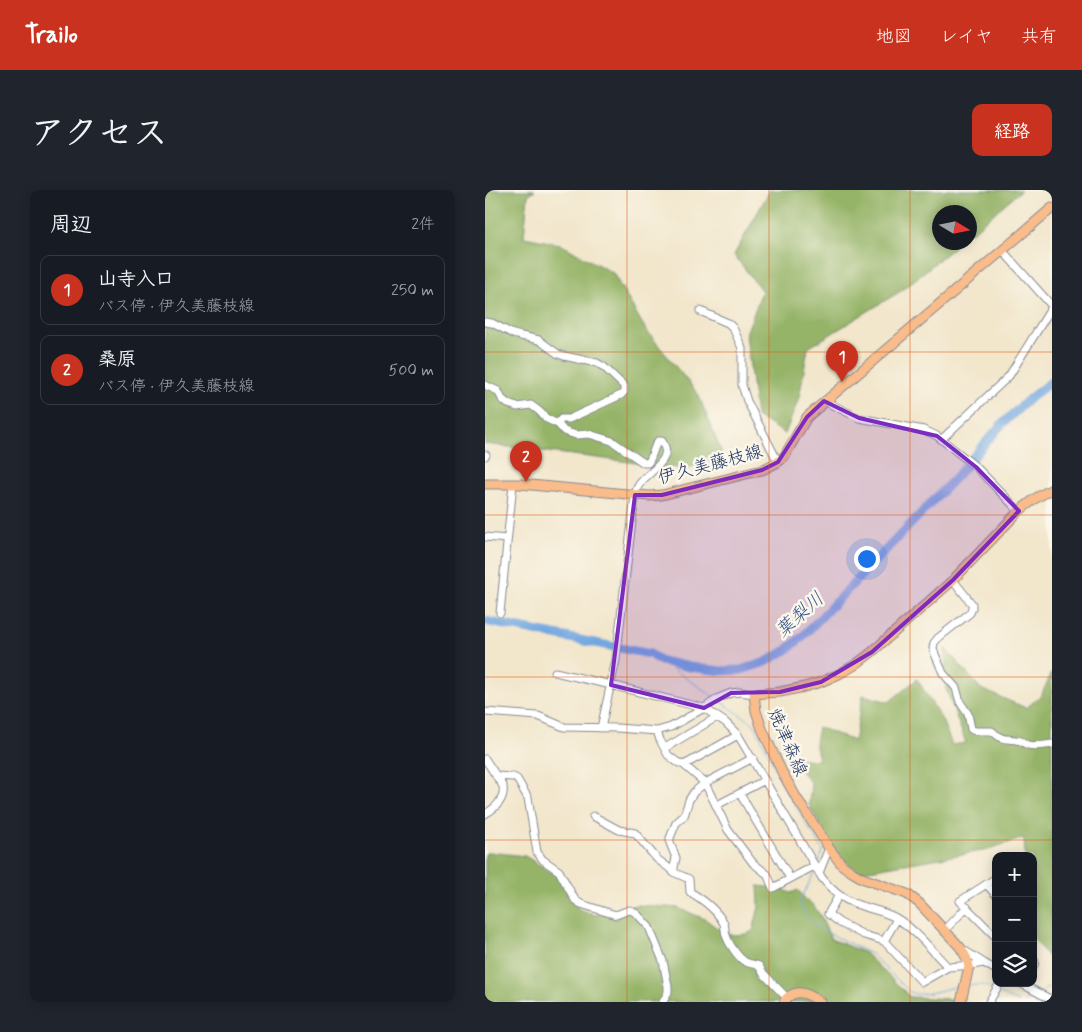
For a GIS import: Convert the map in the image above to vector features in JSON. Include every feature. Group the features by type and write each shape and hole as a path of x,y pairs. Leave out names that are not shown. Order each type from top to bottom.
{"main road":[{"name":"伊久美藤枝線","path":"485,484 513,484 649,496 662,495 762,470 779,462 785,457 807,417 824,401 1052,208"},
{"name":"焼津森線","path":"969,966 966,956 960,947 919,903 907,894 862,878 842,865 796,797 782,772 762,730 756,711 754,694 780,692 804,687 821,682 855,665 953,580 1019,511 1052,489"},
{"path":"961,1002 969,966"},
{"path":"785,1000 790,994 797,992 804,993 820,1002"}],"street":[{"path":"942,439 1009,376 1052,307 1002,250"},
{"path":"700,311 727,323 733,328 742,348 742,385 747,401 779,462"},
{"path":"485,322 492,323 513,334 539,340 558,354 597,363 624,386 624,392 621,395 569,419 561,420 558,424"},
{"path":"485,385 498,391 502,399 508,404 517,406 531,405 547,419 558,424 564,431 576,435 589,434 612,441 644,463 648,463 653,448 658,441 662,441 666,446 665,455 657,468 643,480 637,488 635,495 619,642 601,728"},
{"path":"824,401 859,418 924,430 942,439 976,467 1019,511"},
{"path":"500,613 513,484"},
{"path":"485,537 507,538"},
{"path":"953,580 972,604 972,608 970,612 938,638 933,648 943,673 956,688 960,702 968,714 971,729 975,732 992,730 1004,740 1033,746 1052,744"},
{"path":"555,672 704,708 725,722 738,735 753,758 825,882 839,895 855,904 897,919 912,931 947,967"},
{"path":"485,712 539,716 565,727 657,731 671,727 717,699 731,693 754,694"},
{"path":"665,748 717,717"},
{"path":"657,731 668,755 684,765 705,783 729,830 753,863 767,874 773,888 815,866"},
{"path":"684,765 738,735"},
{"path":"753,758 705,783 694,792 689,800 684,816 676,823 670,838 675,858 673,872 689,879 690,892 699,897 719,917 724,924 730,945 743,961 759,966 785,1000"},
{"path":"485,759 503,786 502,796 496,807 485,814"},
{"path":"495,776 517,779 528,798 537,852 543,860 559,871 575,900 581,904 616,915 629,910 633,911 649,927 663,961 668,992 663,1002"},
{"path":"717,805 765,780"},
{"path":"741,794 791,878"},
{"path":"593,816 619,830 635,834 657,859 664,865 674,869"},
{"path":"819,873 829,848"},
{"path":"992,880 960,901 992,933"},
{"path":"986,884 992,891"},
{"path":"839,895 828,914 840,923 864,935 884,941 922,982 947,967 984,963"},
{"path":"945,930 967,907"},
{"path":"884,941 897,919"},
{"path":"960,947 992,968"},
{"path":"989,1002 998,987"},
{"path":"1028,987 1052,1000"}],"highlighted area":[{"path":"824,401 859,418 937,436 976,467 1019,511 953,580 872,652 821,682 780,692 731,693 704,708 611,685 635,495 662,495 762,470 778,462 807,417"}],"green space":[{"path":"485,190 535,190 528,195 524,237 560,244 613,273 646,330 698,394 723,456 685,469 485,444"},
{"path":"770,190 1021,190 977,228 977,205 932,205 932,250 951,250 901,291 808,348 799,398 785,434 756,416 746,334 762,291 734,255"},
{"path":"945,648 981,689 1026,708 1041,696 1052,672 1052,959 1049,958 1037,943 1037,852 1025,852 1024,838 982,851 857,872 834,850 809,805 811,783 790,758 819,760 815,743 818,727 854,741 863,695 889,702 917,679 942,720 952,745 966,743 946,689"},
{"path":"489,852 525,856 559,877 579,909 595,915 615,913 637,905 678,908 705,919 724,933 733,935 746,934 753,931 759,907 758,886 780,888 791,893 798,890 820,915 831,939 865,953 910,997 952,999 952,1002 485,1002 485,854"}],"waterway":[{"name":"葉梨川","path":"485,621 650,654 661,661 690,667 721,671 741,670 766,662 788,649 802,637 956,477 1001,425 1052,381"},
{"path":"661,661 714,697"},
{"path":"720,701 754,724 786,791 823,850 818,865"},
{"path":"815,871 800,901 803,912 813,923 824,931 871,954 910,992 921,994 961,986"},
{"path":"970,985 983,985 993,989"},
{"path":"1042,991 1052,985"},
{"path":"998,993 1018,1002"},
{"path":"1024,1002 1037,995"}],"place":[{"name":"山寺入口","path":"842,382"},
{"name":"桑原","path":"526,482"}]}
